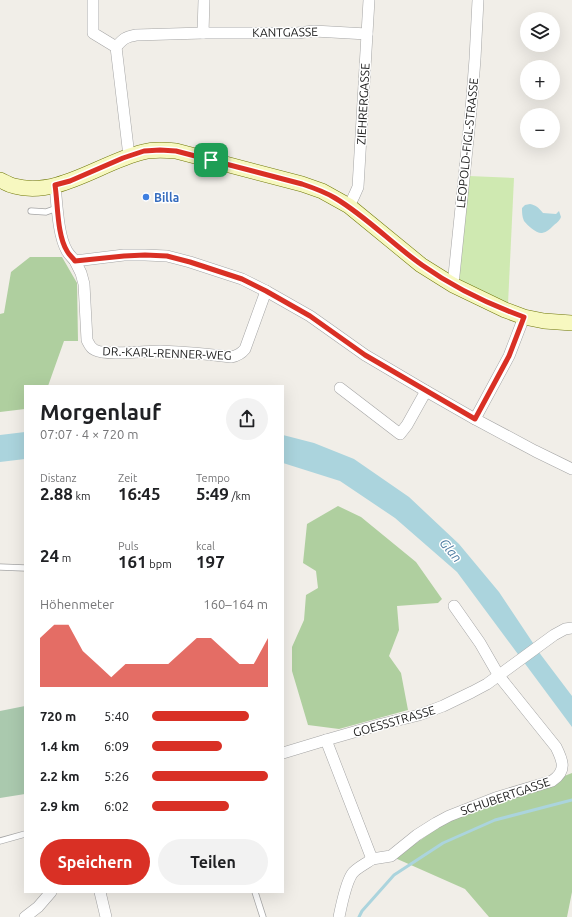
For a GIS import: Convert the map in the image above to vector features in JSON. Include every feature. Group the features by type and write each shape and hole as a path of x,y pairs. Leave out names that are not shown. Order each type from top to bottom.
{"main road":[{"path":"0,180 13,186 37,188 70,181 144,151 176,151 302,184 322,191 348,206 421,265 453,285 498,307 524,317 544,321 572,323"}],"street":[{"path":"93,0 93,33 116,47 129,156"},
{"path":"203,33 204,0"},
{"name":"ZIEHRERGASSE","path":"348,206 358,187 369,0"},
{"name":"LEOPOLD-FIGL-STRASSE","path":"453,285 471,110 478,0"},
{"name":"KANTGASSE","path":"116,47 121,40 127,36 136,34 297,33 314,31 367,34"},
{"name":"DR.-KARL-RENNER-WEG","path":"55,185 61,234 68,252 75,261 81,273 84,284 87,340 90,346 95,350 108,353 165,352 237,356 245,349 266,291"},
{"path":"75,261 124,256 167,256 242,279 310,316 365,355 426,391 535,451 572,468"},
{"path":"475,419 509,356 524,317"},
{"path":"340,388 400,434 407,425 426,391"},
{"path":"454,606 480,644 499,676"},
{"name":"GOESSSTRASSE","path":"284,753 433,711 472,692 499,676 554,635 565,629 572,628"},
{"name":"SCHUBERTGASSE","path":"372,859 391,856 417,835 449,816 495,798 552,780 559,776 562,770 562,758 556,747 499,676"},
{"path":"326,740 372,859 352,874 348,883 339,917"},
{"path":"25,917 38,907 50,893"},
{"path":"100,893 106,917"}],"lane":[{"path":"32,211 46,212 58,208"},
{"path":"0,567 24,568"},
{"path":"0,841 24,834"},
{"path":"255,893 263,917"}],"green space":[{"path":"469,176 514,178 508,304 458,280"},
{"path":"30,257 62,257 77,283 78,341 64,341 48,385 24,385 24,409 0,412 0,314 4,313 11,272"},
{"path":"338,506 361,517 416,562 442,599 438,603 397,606 399,630 389,656 401,673 408,710 339,729 308,725 292,671 292,647 304,620 306,595 318,588 316,571 303,563 307,524"},
{"path":"24,706 24,794 0,798 0,711"},
{"path":"572,773 572,892 567,917 489,917 465,889 395,858 446,822"}],"water":[{"path":"530,204 537,207 543,213 556,214 559,211 561,217 550,229 540,233 532,229 524,221 522,208 525,205"},
{"path":"24,432 24,459 0,462 0,435"},
{"name":"Glan","path":"284,435 314,443 354,459 409,497 459,544 499,592 541,655 572,696 572,727 457,572 395,518 340,481 284,463"}],"waterway":[{"path":"359,917 362,911 394,875 443,843 495,820 572,800"}],"place":[{"name":"Billa","path":"146,197"}],"route":[{"path":"144,151 176,151 211,160 302,184 322,191 348,206 421,265 436,275 486,302 524,317 509,356 475,419 365,355 310,316 242,279 167,256 124,256 75,261 68,252 61,234 55,185 70,181 123,158 144,151"}]}
